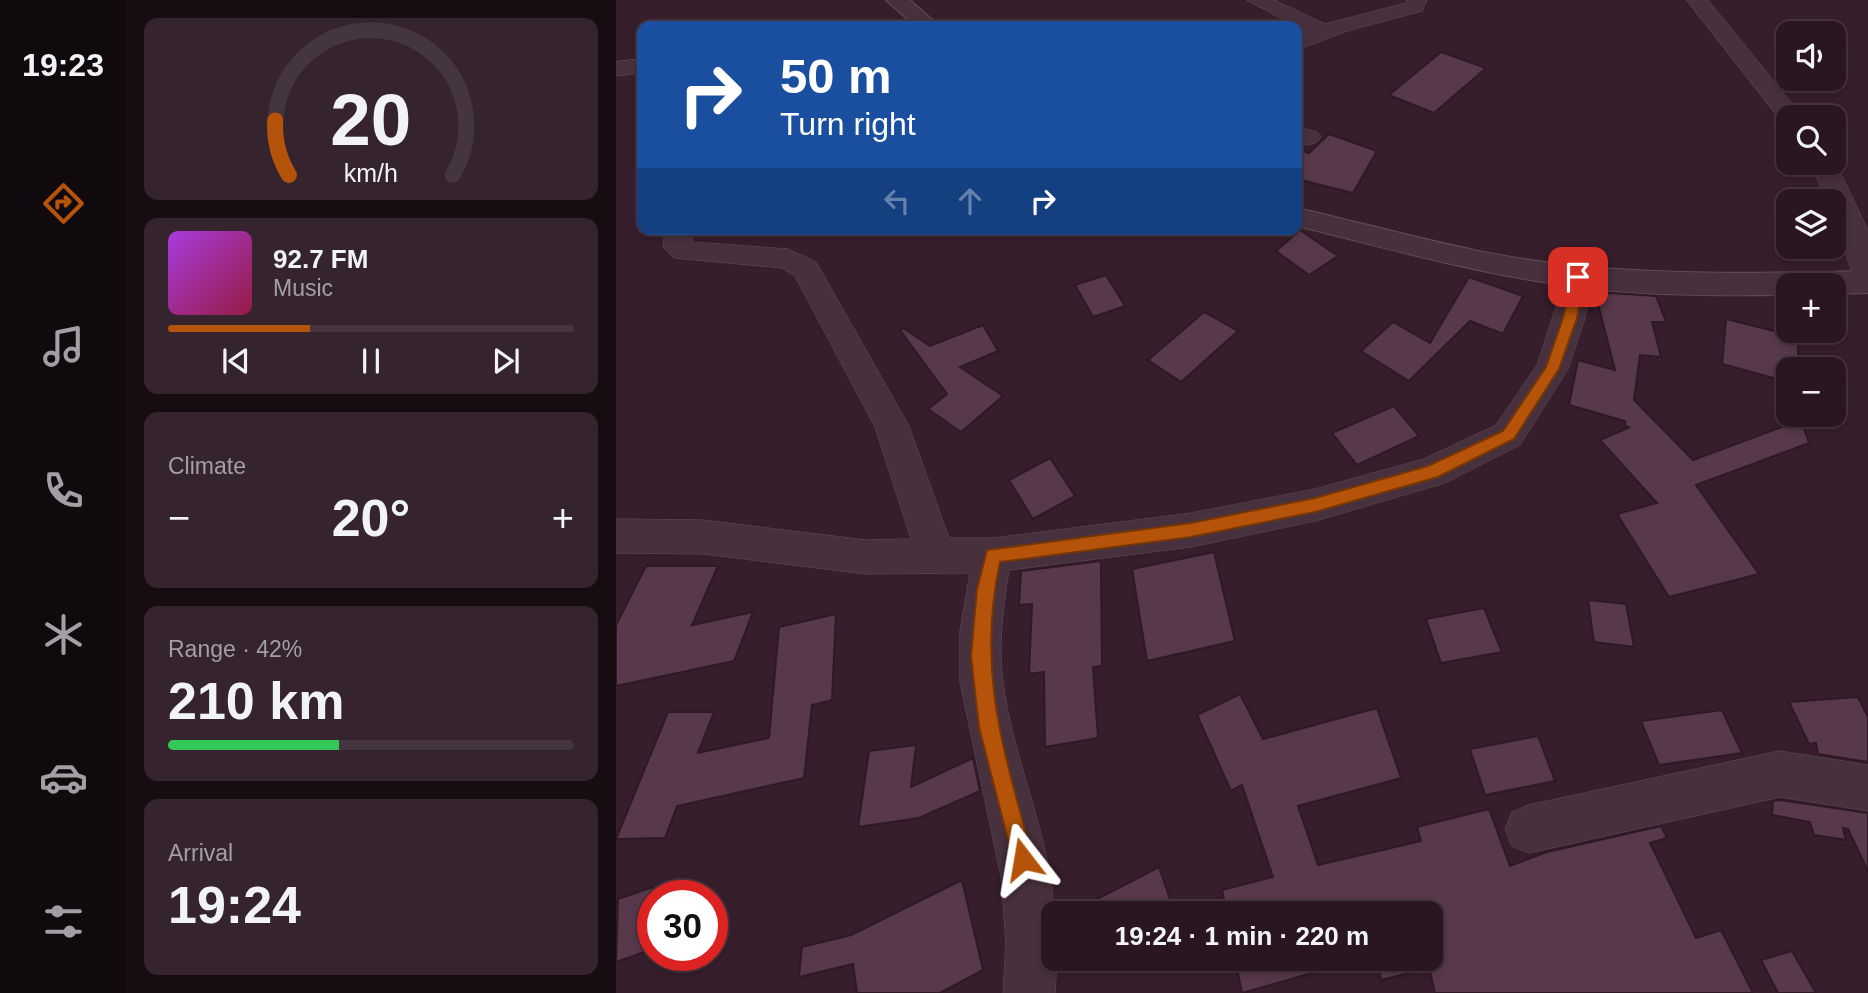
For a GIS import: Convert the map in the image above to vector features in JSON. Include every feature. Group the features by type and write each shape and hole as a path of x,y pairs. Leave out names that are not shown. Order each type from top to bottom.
{"street":[{"path":"897,0 922,21"},
{"path":"1256,0 1301,21"},
{"path":"1302,41 1324,32 1415,7 1418,0"},
{"path":"1698,0 1781,105"},
{"path":"1302,22 1324,32"},
{"path":"616,69 637,67"},
{"path":"1302,219 1472,260 1578,277 1745,285 1868,279 1857,236 1829,175"},
{"path":"679,235 677,247 684,251 788,259 806,268 892,426 935,554"},
{"path":"616,536 703,537 866,557 993,555 1191,530 1315,505 1432,472 1508,435 1552,369 1570,318 1578,277"},
{"path":"993,555 986,589 980,656 988,727 1023,859 1034,950 1030,993"},
{"path":"1529,829 1780,774 1868,788"}],"building":[{"path":"1441,52 1486,68 1434,113 1389,95"},
{"path":"1329,134 1377,151 1353,193 1302,180 1302,151 1309,153"},
{"path":"1302,231 1338,256 1309,275 1276,251 1294,235 1302,235"},
{"path":"1106,275 1125,306 1093,317 1075,285"},
{"path":"1469,277 1523,296 1503,334 1470,321 1409,381 1361,351 1393,322 1430,343"},
{"path":"1595,292 1656,296 1666,322 1652,322 1661,357 1640,355 1634,400 1693,460 1782,427 1803,427 1809,443 1696,485 1759,574 1669,597 1617,514 1657,503 1600,440 1630,427 1626,427 1625,421 1569,405 1578,360 1615,370"},
{"path":"1204,312 1238,331 1181,382 1148,360"},
{"path":"1726,319 1776,332 1776,343 1798,343 1798,357 1776,357 1776,379 1722,364"},
{"path":"983,325 998,351 960,367 1003,396 961,432 928,409 947,394 900,330 903,328 930,346"},
{"path":"1394,406 1419,436 1357,465 1332,433"},
{"path":"1050,458 1075,496 1033,519 1009,480"},
{"path":"1214,552 1235,641 1147,661 1132,569"},
{"path":"1101,561 1102,666 1093,667 1098,738 1045,747 1044,672 1029,674 1032,604 1019,605 1021,571"},
{"path":"646,566 718,566 692,625 753,612 734,661 616,686 616,625"},
{"path":"1588,600 1626,604 1634,647 1594,642"},
{"path":"1484,608 1502,652 1441,663 1426,619"},
{"path":"836,614 832,700 812,705 804,778 677,806 665,838 616,839 668,712 714,712 698,753 769,738 779,627"},
{"path":"1240,694 1263,739 1377,708 1401,778 1298,806 1318,865 1421,841 1417,827 1489,809 1510,866 1547,852 1661,826 1667,838 1650,843 1696,938 1721,930 1753,993 1435,993 1430,971 1443,971 1443,901 1224,901 1222,890 1273,877 1242,785 1231,791 1197,715"},
{"path":"1858,697 1868,717 1868,762 1818,754 1816,743 1809,744 1789,702"},
{"path":"1722,710 1742,753 1659,765 1641,721"},
{"path":"1538,736 1555,781 1485,795 1470,749"},
{"path":"916,745 911,787 973,758 980,791 919,818 858,827 869,751"},
{"path":"1773,801 1868,813 1868,871 1848,829 1843,828 1846,840 1814,835 1810,822 1772,815"},
{"path":"1159,867 1171,901 1093,901"},
{"path":"962,880 983,970 940,993 857,993 853,964 799,977 802,947 851,935"},
{"path":"637,892 637,955 616,962 618,899"},
{"path":"1792,951 1816,993 1778,993 1761,960"},
{"path":"1237,971 1319,971 1242,993"},
{"path":"1379,971 1417,971 1381,980"}],"route":[{"path":"1023,859 988,727 980,656 986,589 993,555 1191,530 1315,505 1432,472 1508,435 1552,369 1570,318 1578,277"}]}
